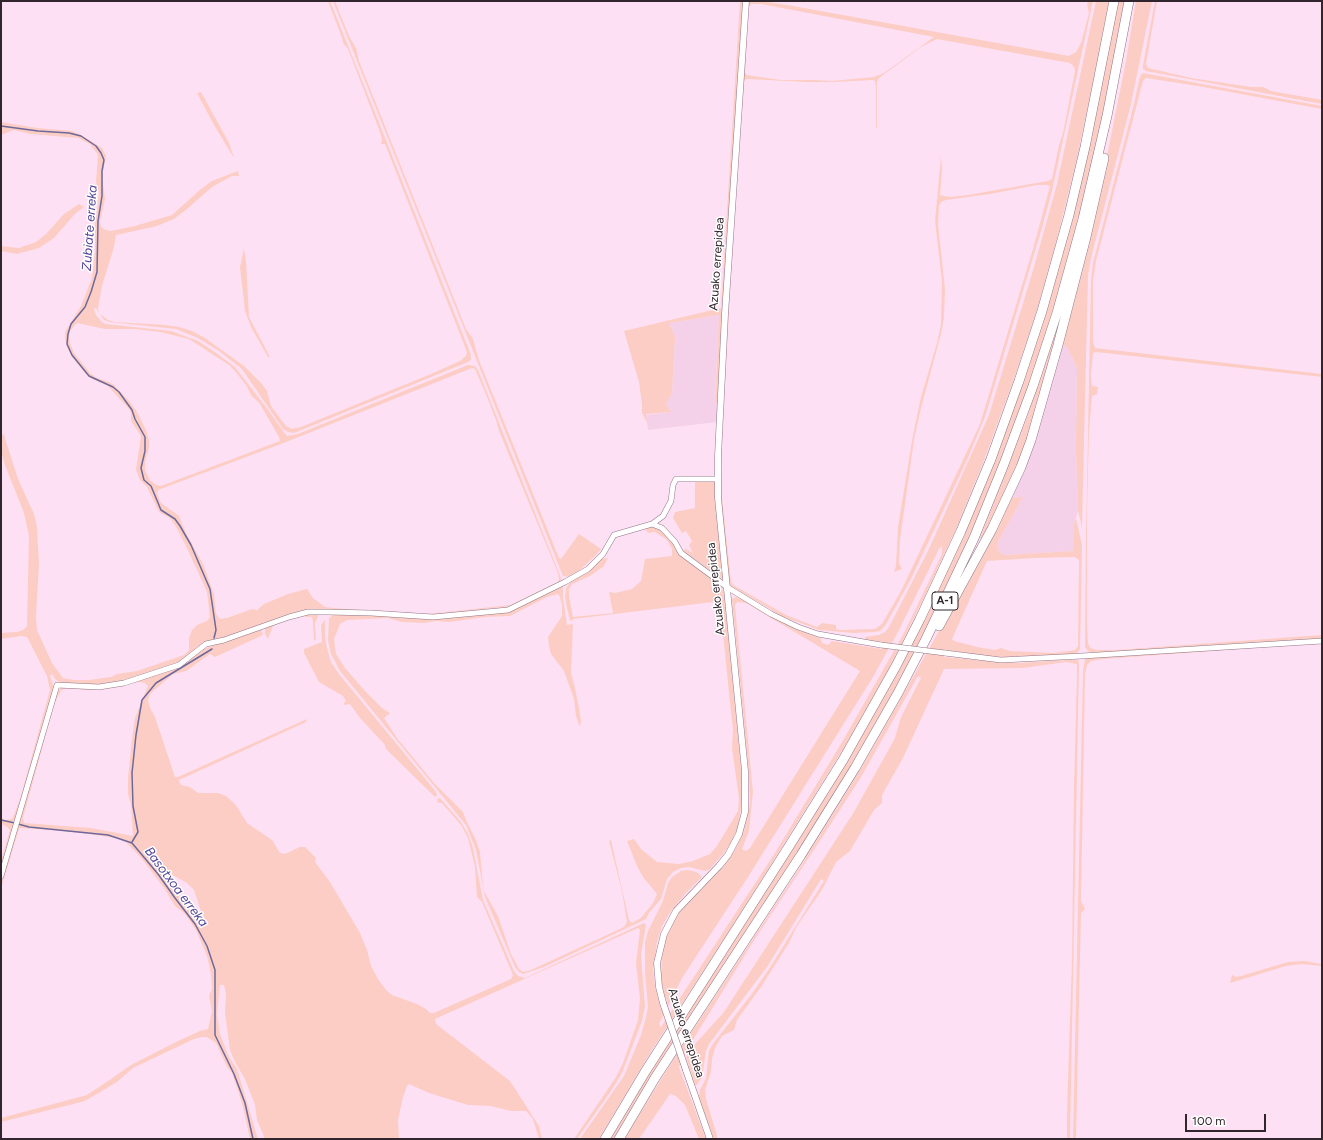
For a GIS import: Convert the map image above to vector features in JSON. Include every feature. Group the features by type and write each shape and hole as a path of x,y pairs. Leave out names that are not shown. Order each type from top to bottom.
{"highway":[{"name":"A-1","path":"605,1139 843,760 899,659 958,537 991,459 1042,311 1069,215 1085,147 1114,1"},
{"name":"A-1","path":"619,1139 692,1021 834,803 895,699 926,639 974,538 1033,386 1057,313 1086,204 1107,116 1129,1"},
{"path":"926,639 938,627 992,529 1014,484 1031,440 1088,230 1115,100 1125,24"}],"street":[{"name":"Azuako errepidea","path":"710,1139 663,1004 659,987 657,962 664,934 676,911 720,866 728,855 739,834 745,812 745,771 718,498 718,448 725,314 746,1"},
{"path":"1,876 57,685 98,687 124,683 179,665 206,644 224,640 289,617 308,612 371,613 433,617 508,610 588,569 603,554 614,535 652,524 663,516 671,501 673,485 676,479 718,479"},
{"path":"652,524 662,528 675,542 681,553 727,587 771,614 798,627 818,634 881,645 1001,660 1322,641"}],"shaded area":[{"path":"328,1 330,1 471,355 471,360 294,433 283,429 242,369 219,351 198,338 176,329 110,322 104,320 100,314 108,320 115,322 179,327 192,331 205,338 244,366 262,384 267,391 271,406 286,426 292,429 301,427 431,374 460,361 466,356 467,352 385,144 381,144 382,139 380,132 348,49 343,43"},
{"path":"333,1 335,1 349,36 356,48 359,61 466,329 473,339 479,360 559,558 561,559 579,534 601,549 580,570 570,577 563,576"},
{"path":"740,1 743,1 718,404 715,403 719,315 670,323 675,337 672,393 666,404 671,412 646,414 647,423 642,413 639,382 624,331 721,308"},
{"path":"747,1 762,1 793,6 1069,56 1076,52 1081,43 1089,13 1087,4 1089,1 1093,1 1052,191 985,417 967,460 911,579 885,626 880,631 854,633 819,630 782,616 731,586 729,583 720,497 720,460","holes":["761,4 934,37 884,73 874,77 832,81 781,80 747,75 745,73 748,9 750,5","937,39 1070,63 1074,67 1075,71 1063,133 1052,179 1048,181 968,195 950,197 944,196 940,195 942,171 941,156 935,221 942,281 941,324 921,397 913,435 898,527 896,566 894,572 902,569 899,563 900,540 914,440 944,318 945,289 938,224 939,206 941,202 946,200 990,194 1037,185 1050,186 1033,249 980,424 901,591 882,624 875,629 840,630 836,629 836,625 822,623 817,627 786,615 733,585 731,581 722,498 722,431 740,121 744,81 747,79 807,82 873,80 875,81 876,88 876,130 877,82 879,78 921,47"]},
{"path":"1096,1 1109,1 1076,162 1056,243 1035,317 983,463 956,529 885,677 845,746 737,919 652,1050 599,1139 580,1139 624,1076 641,1035 648,1007 645,973 645,943 648,931 663,901 668,883 672,877 681,871 693,871 702,877 671,911 662,926 657,942 653,971 661,1009 667,1000 661,980 662,950 672,923 680,912 724,866 735,850 744,831 750,804 749,774 732,599 736,597 750,602 777,620 820,638 822,643 828,645 832,641 882,649 883,642 870,641 865,639 865,637 879,635 885,632 889,627 928,551 989,415 1034,267 1057,184","holes":["942,546 942,554 904,633 841,744 773,856 661,1027 659,1024 682,978 748,877 873,677 898,632 939,549","738,602 746,603 860,671 750,848 746,851 742,849 749,831 753,792 735,606"]},
{"path":"1118,1 1126,1 1079,220 1061,284 1031,383 991,488 948,586 898,685 832,798 648,1083 614,1139 609,1139 652,1068 853,751 992,467 1089,149"},
{"path":"1136,1 1152,1 1131,104 1091,258 1088,275 1082,527 1078,511 1076,449 1077,368 1067,347 1062,344 1085,254 1108,151"},
{"path":"1155,1 1157,1 1146,64 1148,68 1191,78 1251,87 1263,87 1271,91 1322,100 1322,104 1146,71 1143,69 1143,65"},
{"path":"1143,73 1322,106 1322,109 1198,86 1146,78 1143,81 1096,261 1093,281 1093,342 1095,348 1322,374 1322,377 1096,352 1093,353 1091,376 1092,386 1098,387 1097,394 1092,396 1089,431 1087,512 1088,643 1090,648 1097,650 1117,650 1322,635 1322,639 1093,653 1088,651 1085,647 1086,534 1091,280 1093,263 1139,80"},
{"path":"201,92 229,143 234,158 197,93"},
{"path":"1,122 37,128 72,131 102,148 106,156 102,176 105,199 100,222 101,227 106,230 111,231 135,226 172,215 212,181 238,171 239,176 232,176 212,187 174,219 157,226 116,235 114,247 102,286 98,308 99,312 96,308 94,309 96,315 105,324 171,331 198,341 212,350 235,367 287,436 298,434 468,365 475,366 478,370 561,578 560,582 514,605 505,607 426,615 310,610 300,611 227,637 208,641 198,646 179,662 128,679 104,684 93,685 61,683 56,680 52,674 50,676 54,688 1,871 1,861 10,830 1,824 1,818 6,820 12,819 14,815 20,799 50,690 47,676 27,637 21,636 1,639 1,633 17,632 23,630 27,626 29,536 24,513 1,452 1,433 4,435 18,479 34,514 37,527 39,564 36,617 37,630 52,663 63,678 89,680 111,677 117,674 137,671 184,655 189,650 189,638 192,630 197,625 207,621 210,617 207,592 185,544 170,518 159,512 147,487 140,480 136,470 141,436 131,421 131,413 129,409 108,386 92,379 85,373 72,357 67,347 65,332 81,306 92,278 95,251 95,224 99,193 96,182 98,155 90,144 78,138 30,134 14,130 1,135","holes":["77,323 105,329 135,329 160,332 189,339 229,365 235,371 246,385 251,395 260,404 280,441 161,486 156,485 150,480 145,470 149,440 137,412 114,385 97,378 90,373 74,353 69,337 70,331","472,368 475,369 485,392 499,431 558,573 558,582 511,605 428,614 325,607 313,598 307,589 288,594 264,604 257,610 252,609 220,619 216,614 214,594 203,564 187,535 179,516 161,503 157,493 158,490 281,444"]},
{"path":"79,204 84,207 75,214 54,238 39,248 17,254 1,251 1,246 19,248 36,242 46,234 64,214"},
{"path":"244,248 249,317 270,357 268,357 251,327 245,311 240,267"},
{"path":"1063,310 1022,458 984,538 980,538 1027,418"},
{"path":"719,315 715,394 715,403 718,404 717,422 648,430 646,415 671,412 666,404 672,393 675,337 670,323"},
{"path":"1062,344 1067,347 1077,368 1076,449 1078,511 1074,524 1074,551 1004,555 999,552 997,547 999,540 1023,497 1012,498 1021,477"},
{"path":"695,481 716,481 723,579 683,550 686,549 693,553 689,545 692,541 686,531 682,533 673,518 675,512 695,508"},
{"path":"1023,497 999,540 997,547 999,552 1004,555 1074,551 1074,524 1076,518 1082,545 1080,649 1077,653 1067,655 1005,657 986,656 946,650 944,657 1018,663 1078,660 1079,663 1070,1139 1067,1139 1067,1113 1072,959 1077,664 1066,662 1023,668 944,669 903,758 882,795 882,803 874,810 850,851 836,862 822,890 797,926 789,943 761,987 737,1020 734,1030 722,1036 715,1048 711,1072 705,1090 706,1099 718,1139 714,1139 699,1097 700,1090 706,1078 709,1051 769,969 824,881 821,879 767,967 709,1044 706,1051 702,1077 697,1085 695,1085 686,1057 696,1043 724,1012 854,812 895,738 901,717 921,678 918,676 861,777 753,942 691,1043 679,1067 706,1139 699,1139 685,1105 676,1096 670,1094 639,1139 624,1139 675,1057 797,872 859,772 972,573 1012,498","holes":["1075,557 1079,560 1078,646 1075,650 1054,653 1010,651 1001,648 995,650 977,647 954,641 952,639 987,561"]},
{"path":"651,525 663,530 681,551 721,586 724,593 742,775 743,796 738,826 733,840 709,870 705,871 689,867 681,868 673,872 667,879 661,899 646,919 544,967 523,974 515,967 485,897 476,850 466,825 340,671 331,654 328,640 329,618 336,613 431,618 505,611 563,586 563,598 567,625 573,624 571,673 579,708 581,721 580,727 576,716 574,699 564,671 551,654 549,646 548,637 562,616 562,605 558,594 547,597 510,616 425,623 402,622 388,618 347,620 340,624 334,639 336,654 345,668 382,708 390,713 384,718 397,738 434,783 463,812 480,852 484,891 498,916 511,954 519,969 523,972 531,970 624,927 627,922 622,891 609,841 611,840 629,920 632,923 641,918 653,903 657,894 643,877 627,841 634,839 641,849 657,862 679,864 693,861 710,854 717,846 738,811 739,798 732,748 733,729 719,607 713,602 573,619 570,621 565,598 566,588 571,581 599,559 608,558 604,566 590,576 572,584 569,589 573,617 613,613 609,592 615,593 632,589 641,581 645,559 672,556 672,549 667,540 655,532 648,533 645,528"},
{"path":"318,613 315,623 316,639 314,641 312,617 302,616 276,624 273,626 268,639 265,634 265,629 268,625 298,615"},
{"path":"325,620 325,638 331,662 339,674 436,792 437,795 435,797 386,749 385,745 360,718 350,704 344,705 346,701 343,696 319,682 304,653 304,649 322,642 321,625"},
{"path":"261,628 263,634 215,657 210,654 186,671 173,674 150,694 148,701 155,717 175,777 178,777 307,719 306,722 179,781 181,785 190,787 198,793 218,793 226,796 236,805 247,823 272,840 280,853 285,854 300,847 305,847 316,858 315,862 330,882 360,933 367,950 371,966 378,979 386,990 392,995 417,1004 430,1013 434,1013 511,979 513,975 482,902 477,897 475,867 468,838 461,825 442,803 436,802 438,801 437,799 440,798 461,822 468,834 473,848 483,900 514,971 518,976 525,978 644,923 646,925 641,954 645,1007 642,1021 622,1073 577,1139 574,1139 616,1077 623,1063 638,1020 640,999 636,963 640,930 638,928 435,1019 436,1024 510,1081 539,1126 542,1139 539,1139 533,1119 526,1111 511,1111 491,1106 468,1105 429,1093 409,1084 403,1097 398,1120 399,1139 265,1139 257,1120 255,1105 245,1079 230,1050 225,1013 226,994 224,985 220,985 217,1014 220,1034 229,1057 237,1069 258,1139 250,1139 242,1103 232,1073 227,1067 216,1043 207,1037 194,1039 133,1068 117,1082 85,1101 1,1122 1,1118 87,1095 131,1065 178,1041 208,1029 212,1011 209,996 212,989 211,975 207,956 196,930 185,914 175,906 164,888 142,859 124,840 82,833 20,828 1,889 1,882 55,694 63,687 100,688 182,665 204,649","holes":["139,682 145,683 148,686 135,718 128,778 128,794 131,805 133,836 91,828 24,823 23,818 54,705 62,690 68,688 86,690 104,689","169,873 187,883 194,890 205,923 204,926 198,924 184,902 168,884 165,875"]},
{"path":"1322,643 1103,659 1091,661 1087,665 1085,674 1081,901 1085,909 1081,913 1076,1139 1073,1139 1083,671 1085,659"},
{"path":"1304,961 1322,964 1322,966 1302,964 1286,966 1230,983 1232,975 1236,977 1288,962"}],"waterway":[{"name":"Zubiate erreka","path":"1,126 69,133 81,136 96,146 104,160 102,171 102,196 98,221 97,272 85,307 71,324 67,344 72,355 89,376 113,387 119,392 132,410 135,419 145,437 145,451 141,468 144,480 151,486 161,510 175,519 180,526 191,545 210,589 216,630 214,638"},
{"name":"Zubiate erreka","path":"132,842 138,832 133,806 132,773 142,700 156,683 212,649"},
{"name":"Basotxoa erreka","path":"1,820 15,823"},
{"name":"Basotxoa erreka","path":"18,824 29,827 108,835 132,843 158,874 195,924 207,946 215,970 215,1035 234,1074 245,1103 253,1139"}]}
